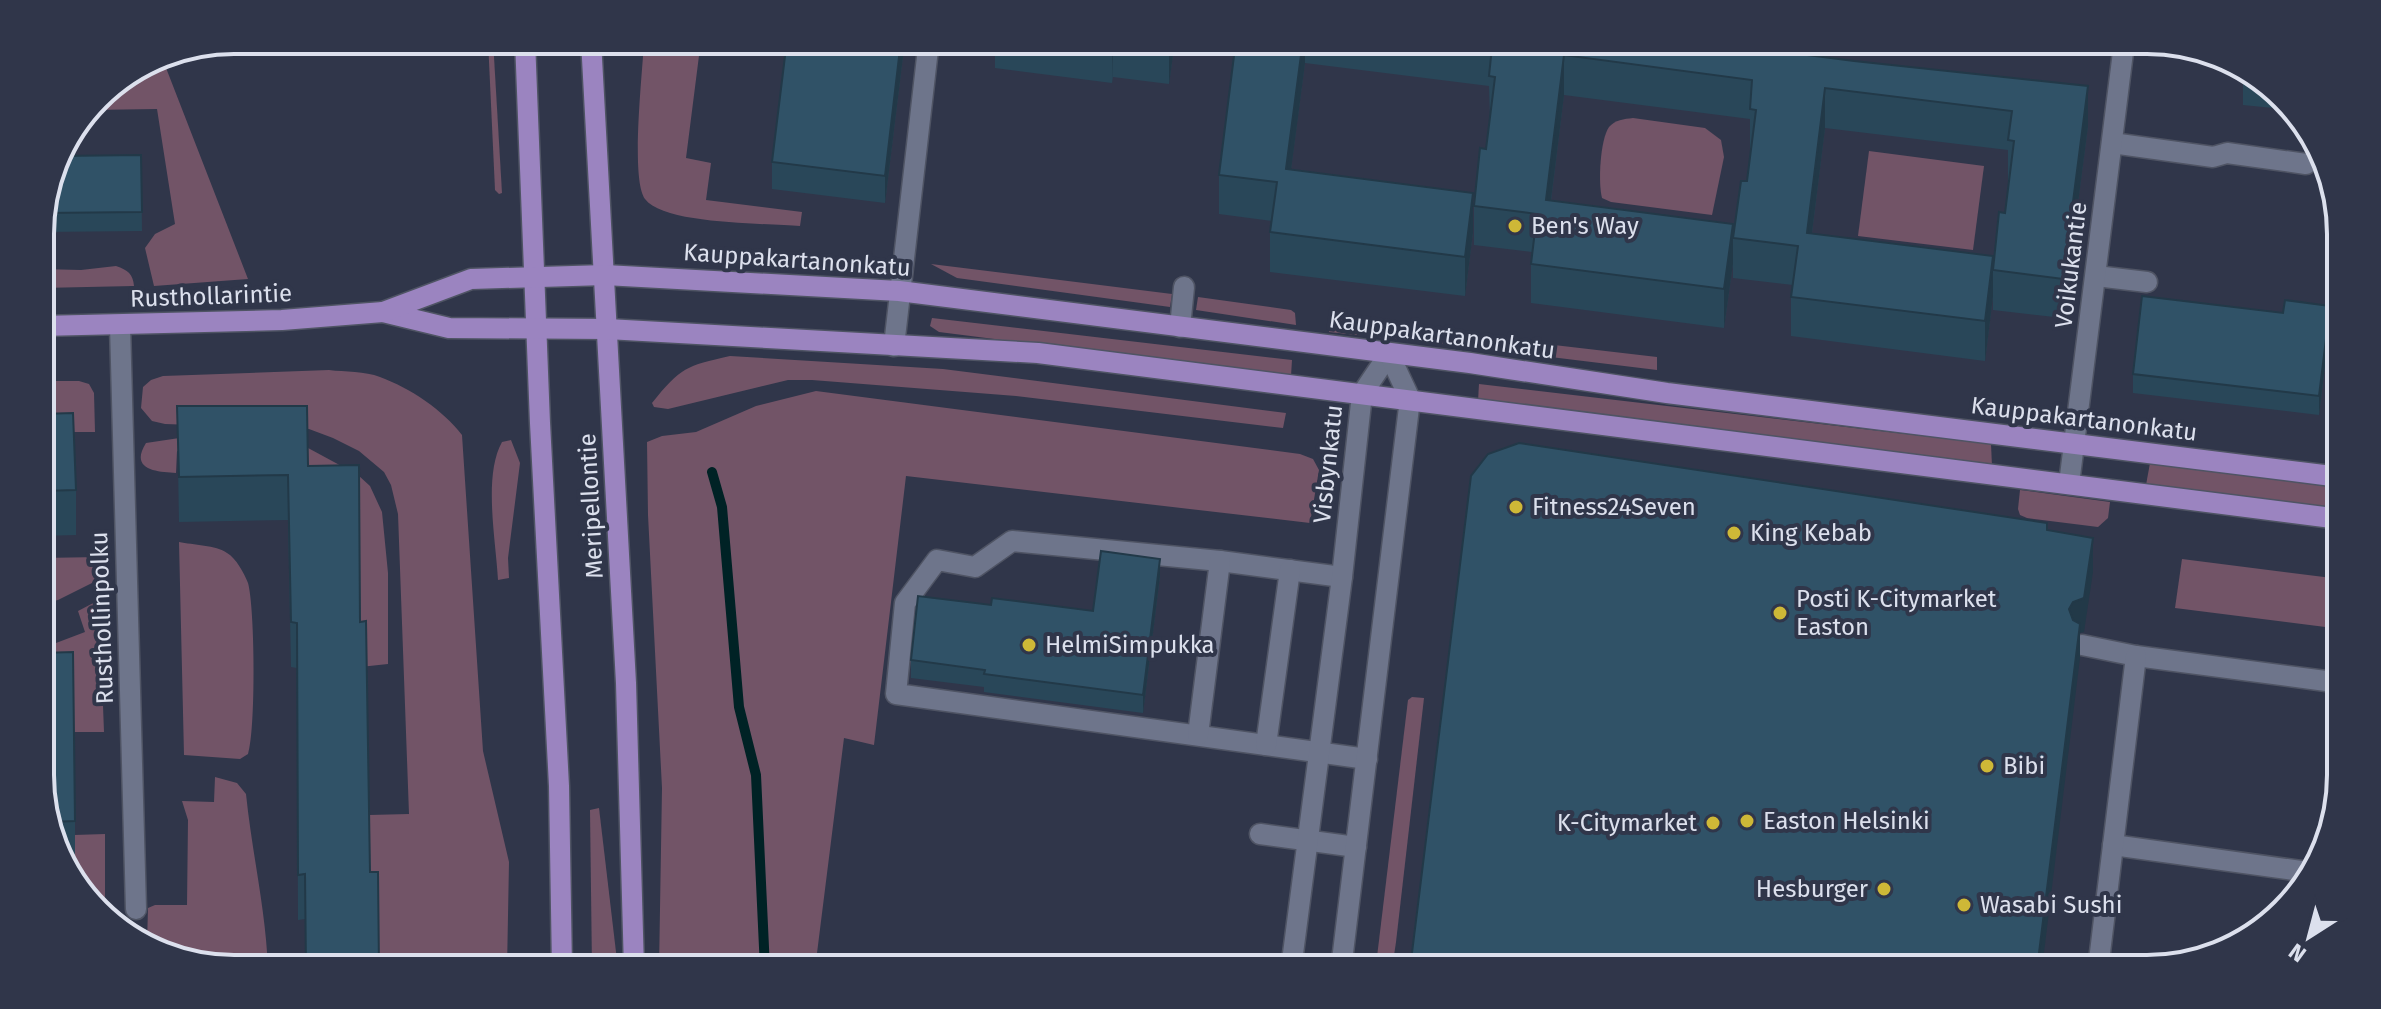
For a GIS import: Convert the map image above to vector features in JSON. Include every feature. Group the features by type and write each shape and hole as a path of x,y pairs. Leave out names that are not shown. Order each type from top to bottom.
{"main road":[{"name":"Meripellontie","path":"526,54 559,786 562,955"},
{"name":"Meripellontie","path":"592,54 626,683 634,955"},
{"name":"Kauppakartanonkatu","path":"534,278 605,275 899,291 1667,393 2327,475"},
{"name":"Rusthollarintie","path":"54,326 295,320 383,312 471,279 534,278"},
{"name":"Rusthollarintie","path":"383,312 449,328 536,327"},
{"path":"536,327 1038,353 2327,517"}],"street":[{"path":"894,346 927,54"},
{"name":"Voikukantie","path":"2069,484 2123,54"},
{"path":"2112,143 2213,157 2227,153 2306,164"},
{"path":"2096,276 2147,282"},
{"path":"1180,327 1184,287"},
{"name":"Rusthollinpolku","path":"120,326 136,909"},
{"path":"1343,955 1410,399 1389,354"},
{"name":"Visbynkatu","path":"1293,955 1342,577 1362,394 1389,354"},
{"path":"1342,577 1220,561 1012,541 975,567 937,560 905,603 896,694 1367,759"},
{"path":"1198,735 1220,561"},
{"path":"1266,745 1290,570"},
{"path":"2082,645 2136,656 2327,681"},
{"path":"2100,955 2136,656"},
{"path":"1260,834 1356,847"},
{"path":"2113,845 2299,871"}],"shaded area":[{"path":"489,54 494,54 502,193 495,190"},
{"path":"643,54 699,54 686,158 711,163 706,200 802,212 800,226 694,218 656,208 645,199 638,170"},
{"path":"166,68 248,279 154,286 145,248 155,234 175,224 157,109 104,110 144,78"},
{"path":"1633,118 1705,128 1721,140 1724,157 1712,215 1611,202 1602,198 1601,162 1606,133 1614,123"},
{"path":"1869,151 1984,166 1973,250 1858,236"},
{"path":"931,264 1172,294 1170,307 957,278"},
{"path":"116,266 129,273 134,286 54,288 54,269"},
{"path":"1198,297 1291,310 1295,313 1296,325 1196,310"},
{"path":"1333,316 1446,330 1456,335 1461,346 1329,332 1329,321"},
{"path":"932,318 1292,360 1291,376 939,332 930,326"},
{"path":"1486,337 1657,357 1657,370 1486,349"},
{"path":"730,356 943,369 1286,413 1283,428 1016,396 812,380 788,380 668,409 654,407 652,403 662,391 685,370"},
{"path":"329,370 374,375 403,387 425,401 462,435 483,751 509,862 507,955 376,955 370,917 369,815 409,814 398,514 391,485 384,472 359,451 309,429 152,421 141,408 143,387 163,376"},
{"path":"54,381 89,384 94,393 95,432 54,432"},
{"path":"1479,384 1991,444 1992,466 1478,401"},
{"path":"816,391 1300,454 1313,459 1319,470 1310,523 906,476 874,745 844,738 817,955 659,955 662,788 647,442 662,436 696,432 756,406"},
{"path":"186,437 297,442 358,475 370,486 382,512 388,573 388,664 360,667 359,510 177,451 176,473 154,470 143,464 142,452 146,443"},
{"path":"511,440 520,463 508,558 509,578 498,580 492,509 493,472 502,442"},
{"path":"2150,463 2327,486 2327,507 2146,485"},
{"path":"2020,490 2110,502 2108,518 2098,527 2027,518 2020,515 2018,509"},
{"path":"179,542 222,550 237,562 248,583 253,642 252,721 248,754 240,759 184,755"},
{"path":"100,557 100,579 54,601 54,558"},
{"path":"2182,559 2327,577 2327,627 2175,608"},
{"path":"99,600 104,732 73,732 54,711 54,651 56,643 85,632 78,611"},
{"path":"1412,697 1424,698 1396,942 1394,955 1377,955 1408,700"},
{"path":"215,777 237,783 246,794 267,955 199,952 147,933 148,908 155,905 187,905 188,820 182,801 214,802"},
{"path":"599,808 616,955 592,955 590,810"},
{"path":"105,834 105,900 78,865 74,835"}],"building":[{"path":"785,54 899,54 885,176 772,162"},
{"path":"1234,54 1301,54 1286,169 1473,193 1465,257 1270,232 1277,182 1219,175"},
{"path":"1491,54 1800,54 2088,86 2063,279 1993,270 1999,212 2005,213 2014,141 2008,140 2012,111 1825,88 1807,233 1993,256 1985,321 1791,297 1798,246 1733,238 1741,181 1747,181 1756,110 1750,109 1752,80 1564,55 1546,200 1733,224 1724,289 1531,264 1537,214 1474,206 1480,148 1486,149 1495,77 1489,76"},
{"path":"141,155 142,212 56,213 60,188 72,156"},
{"path":"2142,296 2283,313 2285,300 2327,306 2319,396 2133,374"},
{"path":"177,406 307,406 308,466 359,465 360,622 366,621 370,872 378,872 379,955 306,955 305,874 298,875 297,623 291,622 288,475 179,477"},
{"path":"73,413 76,490 54,491 54,414"},
{"name":"Easton Helsinki","path":"1519,443 2047,523 2047,530 2093,538 2084,598 2073,602 2069,609 2073,620 2080,624 2039,955 1412,955 1471,476 1488,454"},
{"path":"1101,551 1160,559 1143,695 984,674 985,670 911,660 918,596 991,605 992,598 1093,611"},
{"path":"73,652 75,821 60,822 56,798 54,653"}],"waterway":[{"path":"712,472 722,507 739,707 756,775 764,955"}],"place":[{"name":"Ben's Way","path":"1515,226"},
{"name":"Fitness24Seven","path":"1516,507"},
{"name":"King Kebab","path":"1734,533"},
{"name":"Posti K-Citymarket Easton","path":"1780,613"},
{"name":"HelmiSimpukka","path":"1029,645"},
{"name":"Bibi","path":"1987,766"},
{"name":"Easton Helsinki","path":"1747,821"},
{"name":"K-Citymarket","path":"1713,823"},
{"name":"Hesburger","path":"1884,889"},
{"name":"Wasabi Sushi","path":"1964,905"}]}
